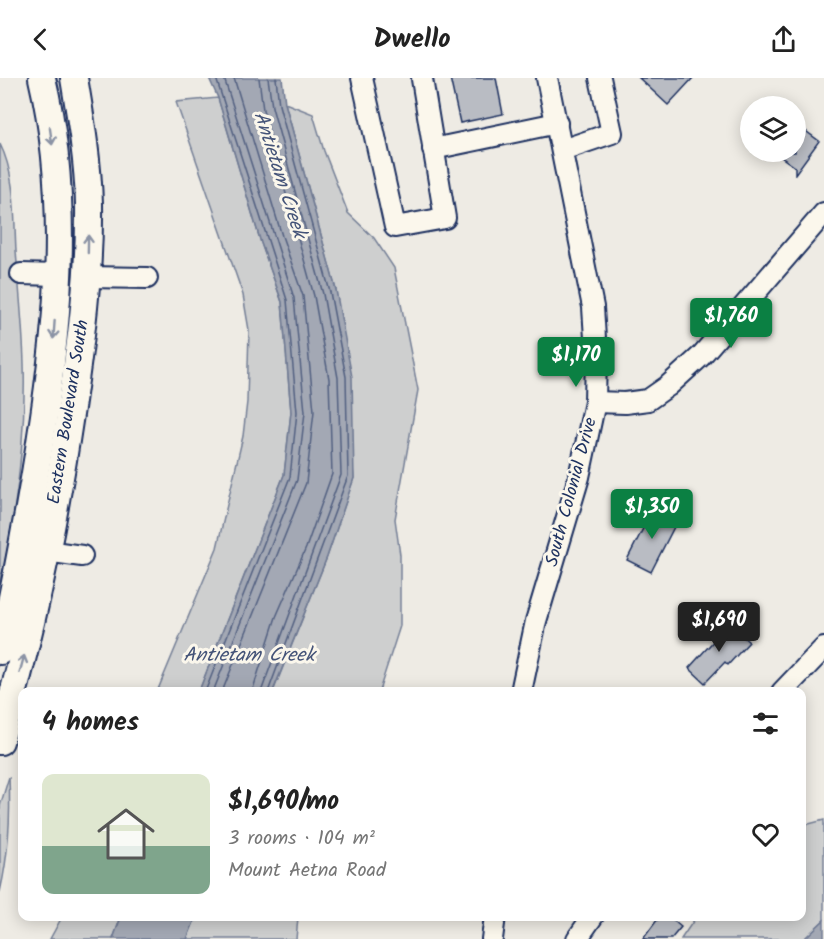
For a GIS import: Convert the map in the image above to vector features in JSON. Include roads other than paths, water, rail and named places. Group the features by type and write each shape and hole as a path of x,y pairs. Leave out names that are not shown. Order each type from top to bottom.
{"main road":[{"name":"Eastern Boulevard South","path":"0,651 14,547 51,367 57,275 58,204 52,141 42,78"},
{"name":"Eastern Boulevard South","path":"0,741 32,627 64,461 87,277 89,204 84,144 74,78"},
{"path":"14,547 46,551"}],"street":[{"path":"362,78 395,227 445,218 422,79"},
{"name":"South Colonial Drive","path":"523,687 536,621 579,477 595,402 596,354 593,307 547,78"},
{"path":"562,150 612,133 600,78"},
{"path":"433,149 556,123"},
{"path":"595,402 625,403 648,400 668,386 701,356 824,213"},
{"path":"21,274 57,275"},
{"path":"87,277 147,278"},
{"path":"46,551 82,556"},
{"path":"787,687 824,648"},
{"path":"492,939 494,921"},
{"path":"577,939 590,921"}],"water":[{"name":"Antietam Creek","path":"209,78 282,78 285,103 336,290 352,377 354,478 327,557 275,687 201,687 284,475 291,412 282,302 261,243 218,98"},
{"path":"824,920 824,939 804,939"},
{"path":"119,921 194,921 187,939 113,939"}]}
